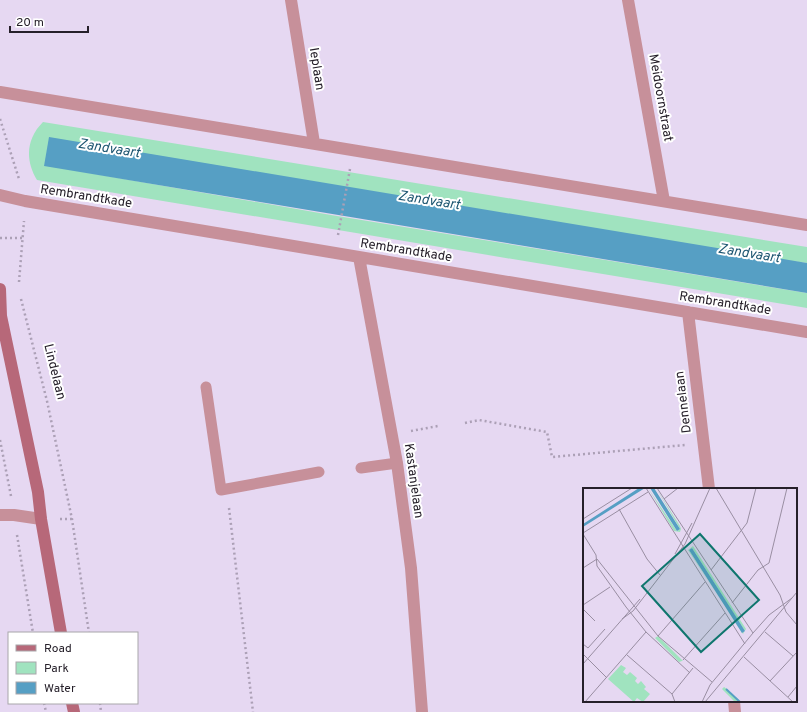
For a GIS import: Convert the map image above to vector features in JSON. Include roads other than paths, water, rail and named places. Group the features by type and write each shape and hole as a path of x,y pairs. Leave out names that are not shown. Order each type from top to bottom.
{"main road":[{"path":"0,289 0,315 38,492 41,519 61,632"}],"street":[{"name":"Ieplaan","path":"291,0 314,143"},
{"name":"Meidoornstraat","path":"628,0 664,201"},
{"path":"0,92 807,225"},
{"name":"Rembrandtkade","path":"0,195 25,201 807,332"},
{"name":"Kastanjelaan","path":"359,257 397,463 411,568 422,712"},
{"name":"Dennelaan","path":"688,312 709,488"},
{"path":"0,515 14,515 41,519"},
{"path":"734,702 735,712"}],"lane":[{"path":"206,387 221,490 319,472"},
{"path":"360,468 397,463"}],"water":[{"name":"Zandvaart","path":"49,137 807,263 807,293 44,166"}]}
